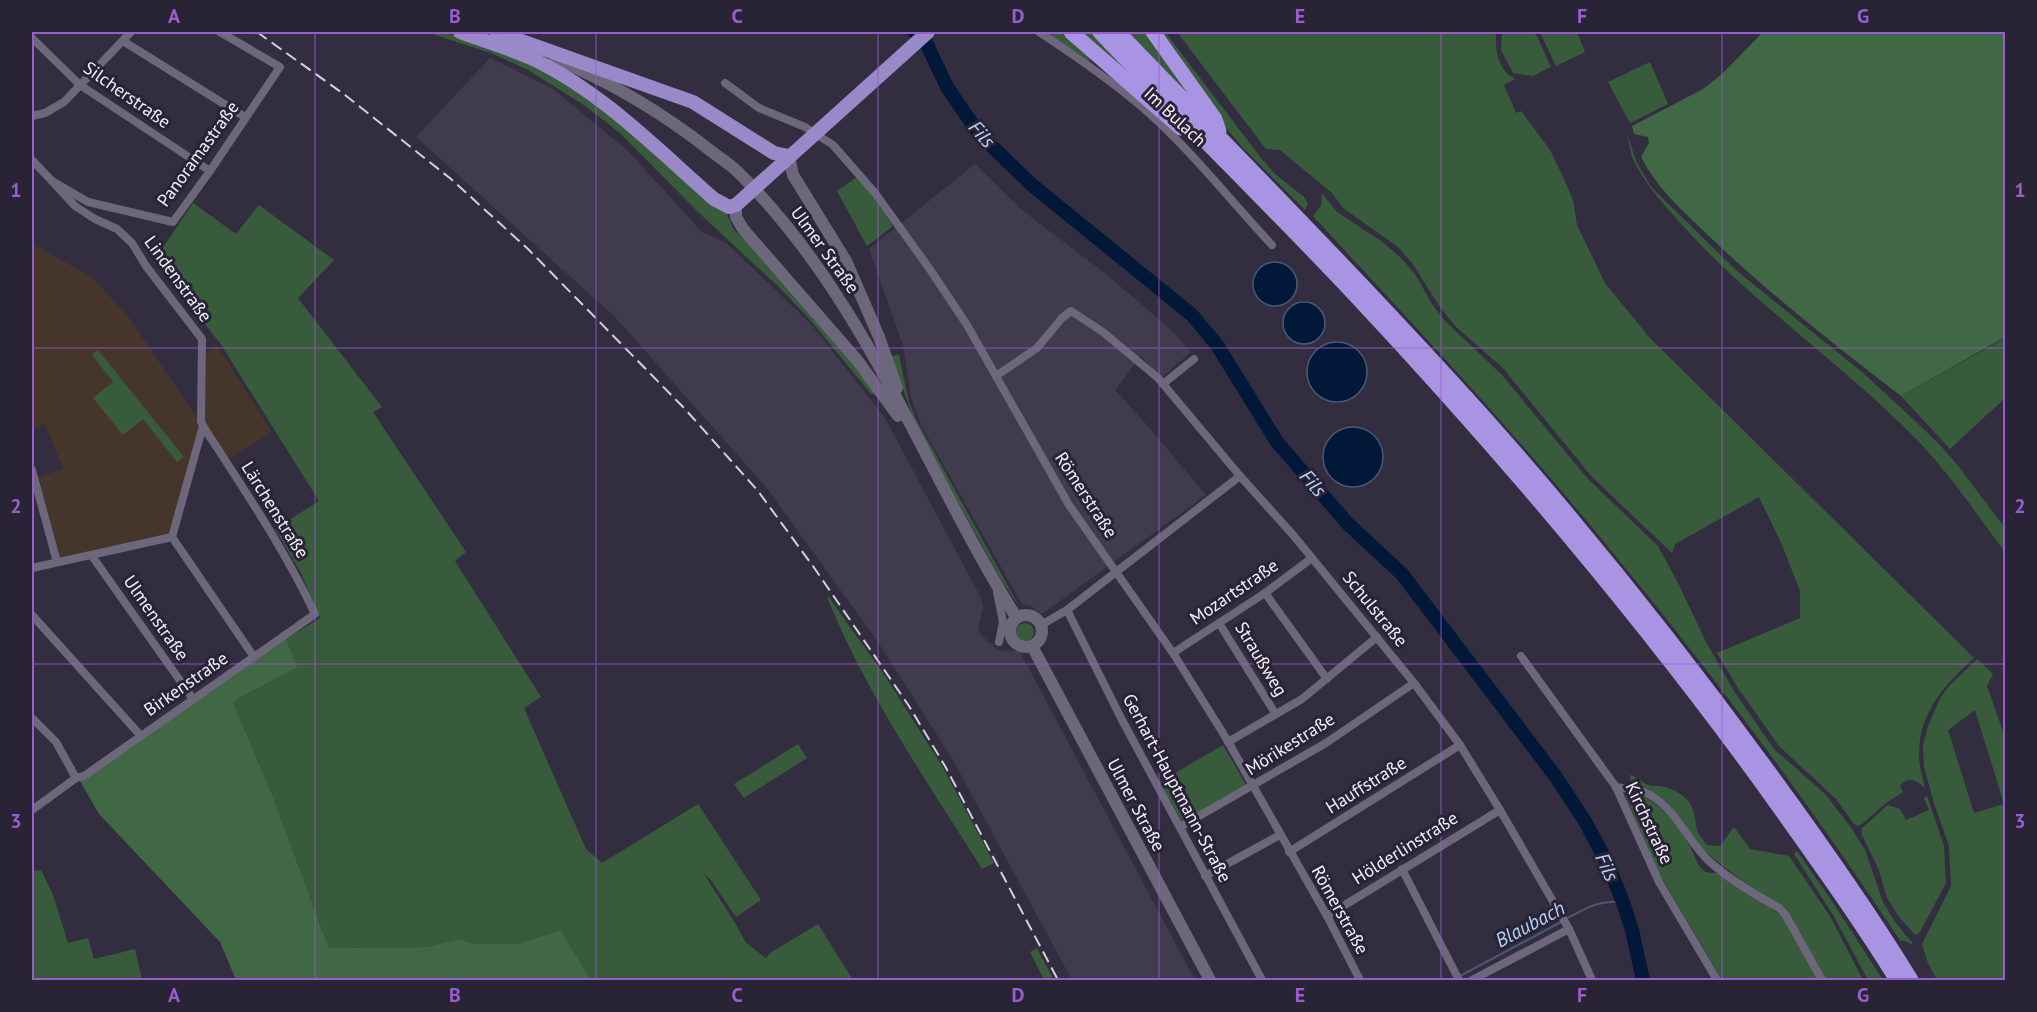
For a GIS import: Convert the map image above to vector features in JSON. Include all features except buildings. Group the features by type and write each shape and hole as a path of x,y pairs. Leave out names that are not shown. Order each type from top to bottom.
{"highway":[{"path":"1071,32 1192,138 1217,144"},
{"path":"1100,32 1393,318 1483,417 1603,557 1699,677 1748,743 1817,839 1911,981"},
{"path":"1118,32 1482,435 1608,582 1731,740 1814,856 1897,981"},
{"path":"1153,32 1215,119 1217,144"}],"main road":[{"path":"459,32 514,51 549,68 592,96 633,127 714,200 729,207 739,202 928,32"},
{"name":"Ulmer Straße","path":"478,32 532,50 608,84 683,129 737,171 792,231 820,269 870,350 995,583 1016,617"},
{"path":"496,32 693,102 774,153 789,156"},
{"path":"789,156 793,176 846,261 879,337 895,380 900,404"},
{"path":"739,202 736,217 743,229 857,360 922,447"},
{"path":"1034,616 1041,625 1040,639 1032,646 1018,646 1011,639 1009,629 1016,617 1034,616"},
{"name":"Ulmer Straße","path":"1032,646 1210,981"}],"street":[{"path":"32,116 45,113 64,102 131,32"},
{"name":"Panoramastraße","path":"32,160 52,181 88,202 173,222 280,67 220,32"},
{"name":"Im Bulach","path":"1039,32 1086,63 1149,114 1198,162 1272,245"},
{"name":"Silcherstraße","path":"32,38 80,85 210,171"},
{"path":"123,41 245,117"},
{"name":"Römerstraße","path":"725,83 759,108 805,127 833,145 875,193 929,268 960,314 1069,505 1173,653 1228,741 1327,916 1360,981"},
{"name":"Lindenstraße","path":"52,181 75,206 117,229 132,243 146,266 202,339 201,421 203,426 172,537"},
{"name":"Schulstraße","path":"996,376 1037,348 1071,311 1103,332 1146,366 1312,558 1413,682 1460,745 1566,923 1592,981"},
{"path":"1163,384 1194,359"},
{"name":"Lärchenstraße","path":"203,426 274,535 315,614"},
{"path":"32,470 57,562"},
{"path":"1041,625 1067,609 1239,476"},
{"path":"32,568 172,537 254,657"},
{"name":"Ulmenstraße","path":"92,556 193,699"},
{"name":"Mozartstraße","path":"1173,653 1266,592 1312,558"},
{"path":"995,583 1003,622 999,642"},
{"path":"1266,592 1327,679"},
{"name":"Gerhart-Hauptmann-Straße","path":"1067,609 1122,720 1262,981"},
{"name":"Birkenstraße","path":"32,810 315,614"},
{"path":"32,615 141,736"},
{"name":"Straußweg","path":"1219,623 1275,713"},
{"path":"1228,741 1302,699 1377,637"},
{"name":"Kirchstraße","path":"1521,656 1617,787 1659,882 1716,981"},
{"name":"Mörikestraße","path":"1180,827 1254,787 1326,743 1413,682"},
{"path":"32,718 56,742 76,778"},
{"name":"Hauffstraße","path":"1290,852 1460,745"},
{"path":"1617,787 1643,792 1663,804 1710,862 1779,908 1785,914 1822,981"},
{"name":"Hölderlinstraße","path":"1327,916 1500,810"},
{"path":"1205,876 1280,835"},
{"path":"1402,869 1457,977"},
{"path":"1472,981 1566,923"}],"shaded area":[{"path":"490,58 553,89 627,150 702,232 726,243 810,323 885,418 981,598 983,607 978,629 981,635 999,651 1020,652 1195,980 1072,980 953,760 878,642 766,487 616,318 416,137"},
{"path":"975,164 1023,211 1106,274 1168,327 1191,352 1161,378 1141,356 1115,390 1206,495 1042,614 1031,606 1022,604 921,425 911,397 903,345 869,249"},
{"path":"32,244 92,277 127,315 200,422 201,426 171,536 58,561 36,478 63,469 45,424 32,429"},
{"path":"217,345 272,432 228,460 204,423 206,353"}],"green space":[{"path":"426,32 462,37 517,58 578,93 635,136 715,207 726,212 734,230 752,247 877,391 872,395 811,321 781,289 698,212 621,134 584,105 528,70 491,53"},
{"path":"1044,32 1061,32 1090,59 1088,62"},
{"path":"1074,32 1093,32 1162,105"},
{"path":"1125,32 1147,32 1199,107"},
{"path":"1156,32 1165,32 1261,158 1275,174 1304,197 1308,203 1305,210 1242,147 1218,118"},
{"path":"1177,32 1496,32 1498,58 1504,70 1515,79 1504,85 1516,113 1521,111 1550,150 1573,200 1577,225 1605,283 1649,337 1974,658 1936,699 1924,723 1919,757 1925,789 1916,781 1906,781 1900,786 1903,792 1862,824 1858,826 1854,824 1836,799 1779,746 1738,688 1717,653 1800,618 1800,591 1782,545 1759,497 1675,544 1672,553 1592,477 1502,367 1456,327 1440,307 1412,263 1398,247 1343,208 1332,193 1280,150 1266,149"},
{"path":"1502,32 1535,32 1551,67 1533,76 1513,73 1501,50"},
{"path":"1540,32 1577,32 1585,52 1556,66"},
{"path":"1763,32 2005,32 2005,337 1901,396 1757,280 1664,191 1641,157 1649,143 1648,137 1634,134 1632,126 1703,89 1722,74"},
{"path":"1650,62 1668,104 1630,123 1608,82"},
{"path":"1626,130 1636,161 1651,187 1737,271 1862,372 1939,444 2005,528 2005,552 1953,481 1918,441 1860,386 1739,282 1677,219 1646,182 1632,157"},
{"path":"857,177 893,226 867,246 837,191"},
{"path":"1322,193 1337,212 1381,241 1401,258 1415,274 1432,304 1445,321 1502,375 1587,478 1658,546 1706,642 1734,691 1774,749 1825,794 1852,829 1865,850 1883,902 1895,922 1914,945 1902,940 1901,942 1821,825 1737,710 1604,542 1499,419 1313,216 1321,206"},
{"path":"193,203 236,234 259,205 334,260 298,298 382,407 373,412 466,552 455,561 541,697 524,708 586,849 602,863 698,804 761,900 736,917 710,879 704,874 746,943 766,958 770,953 818,924 853,980 591,980 561,930 516,944 476,944 459,939 426,947 329,948 272,794 233,702 298,667 286,639 320,618 301,573 275,529 319,501 220,343 154,261"},
{"path":"2005,338 2005,398 1950,449 1901,396"},
{"path":"98,350 184,457 177,462 143,419 123,435 93,398 113,382 92,355"},
{"path":"899,355 909,402 916,419 1020,608 1000,578 916,425 891,356"},
{"path":"828,596 885,676 942,766 994,863 982,869 919,770 860,668"},
{"path":"1025,623 1031,626 1034,632 1031,638 1025,641 1019,638 1016,632 1019,626"},
{"path":"286,639 298,667 233,702 272,794 329,948 426,947 459,939 476,944 516,944 561,930 591,980 236,980 220,942 99,814 80,781"},
{"path":"1977,659 1993,674 1987,686 2005,737 2005,980 1937,980 1922,944 1951,886 1949,846 1924,767 1923,745 1940,698","holes":["1975,710 2004,804 1974,813 1948,730"]},
{"path":"798,744 807,758 744,798 734,784"},
{"path":"1223,745 1247,786 1182,822 1160,782"},
{"path":"1630,775 1648,785 1671,789 1684,797 1691,805 1698,831 1707,845 1720,846 1734,827 1750,849 1789,856 1830,916 1863,980 1824,980 1787,910 1714,859 1698,844 1666,801 1648,789 1631,786"},
{"path":"1639,794 1656,804 1675,823 1704,871 1720,873 1782,916 1820,980 1722,980 1657,870 1625,795"},
{"path":"1927,796 1944,846 1946,883 1920,932 1915,935 1899,917 1887,898 1879,870 1861,829 1888,805 1900,809 1906,820 1929,810 1924,798"},
{"path":"1797,851 1883,980 1868,980 1833,915 1794,854"},
{"path":"41,870 53,895 68,943 88,938 94,959 135,949 142,980 32,980 32,871"},
{"path":"1037,948 1054,980 1044,980 1030,952"}],"water":[{"path":"1275,262 1290,269 1297,284 1290,299 1275,306 1260,299 1253,284 1260,269"},
{"path":"1304,302 1312,303 1319,308 1324,315 1324,331 1319,338 1312,343 1304,344 1296,343 1289,338 1284,331 1283,323 1284,315 1289,308 1296,303"},
{"path":"1331,342 1343,342 1359,350 1365,360 1367,372 1365,384 1359,394 1343,402 1331,402 1315,394 1307,378 1307,366 1315,350"},
{"path":"1347,427 1359,427 1370,432 1378,440 1383,457 1381,469 1370,482 1359,487 1347,487 1336,482 1328,474 1323,463 1323,451 1328,440 1336,432"}],"waterway":[{"name":"Fils","path":"911,32 935,58"},
{"name":"Fils","path":"921,32 947,87 979,134 1032,185 1192,315 1217,345 1277,442 1348,524 1402,574 1556,777 1586,823 1607,863 1623,902 1643,980"},
{"name":"Blaubach","path":"1566,919 1600,904 1623,902"},
{"name":"Blaubach","path":"1460,976 1561,922"}],"railway":[{"path":"257,32 345,95 451,179 528,249 685,409 758,491 815,569 909,706 945,766 1058,980"}]}
